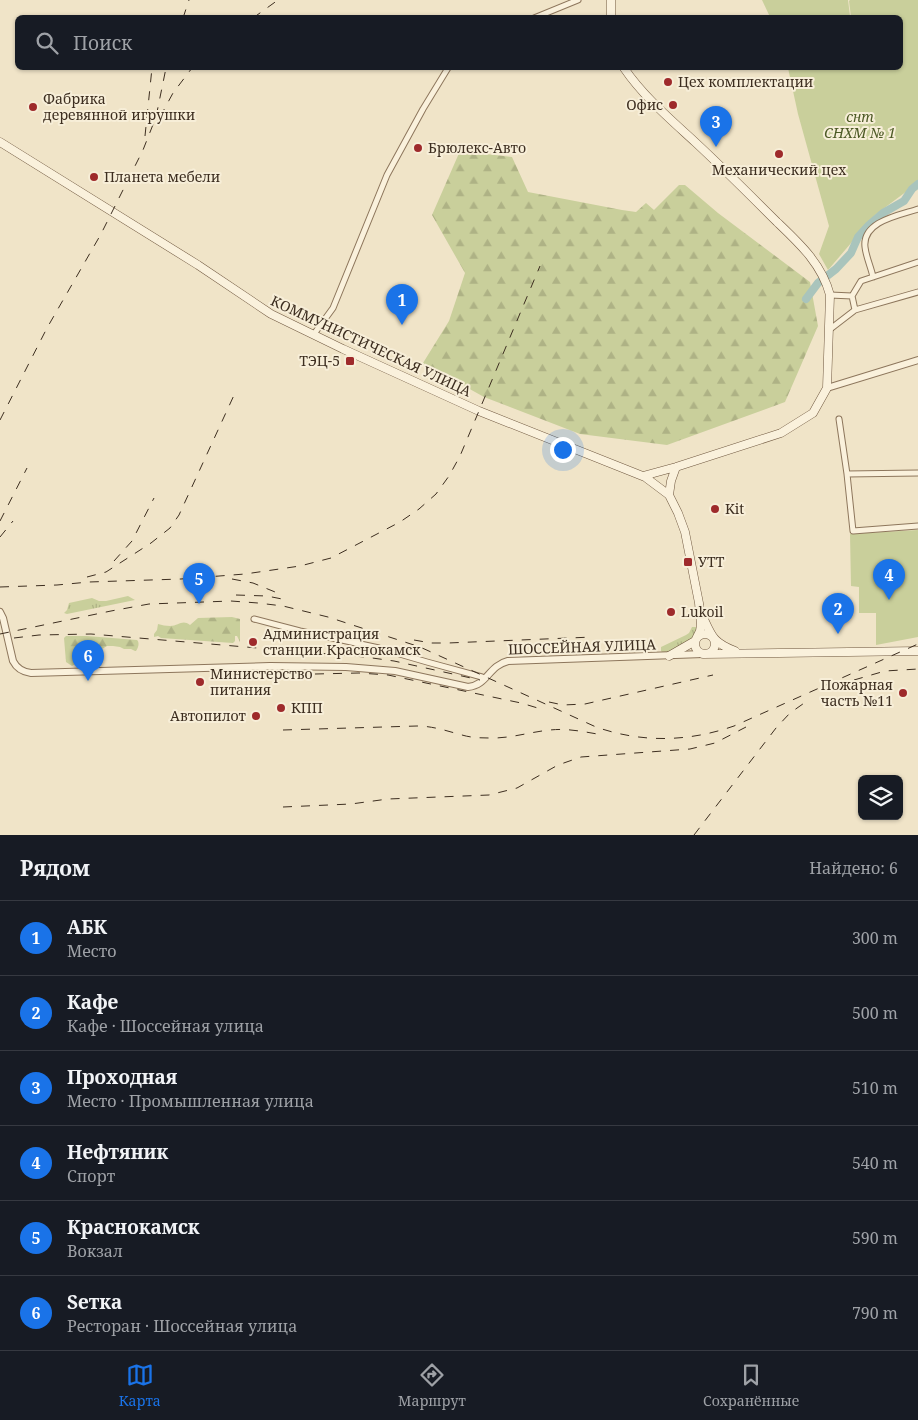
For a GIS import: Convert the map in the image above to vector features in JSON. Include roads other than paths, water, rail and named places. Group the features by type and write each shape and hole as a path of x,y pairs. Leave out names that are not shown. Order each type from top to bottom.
{"main road":[{"path":"611,0 611,15"},
{"path":"626,70 656,106 737,181 800,244 822,272 828,284 830,294 827,388 813,413 780,433 676,467 642,476"},
{"name":"КОММУНИСТИЧЕСКАЯ УЛИЦА","path":"0,142 198,265 262,309 479,411 642,476 670,495"},
{"path":"676,467 671,482 670,495 685,532 700,612 700,631 695,641 696,649 703,654 711,652 715,644 700,612"},
{"path":"665,471 669,474 671,482 665,487 657,486 654,478 657,473 665,471"},
{"path":"669,656 704,634 721,646 739,653"},
{"name":"ШОССЕЙНАЯ УЛИЦА","path":"703,654 918,651"}],"street":[{"path":"541,15 578,0"},
{"path":"314,334 333,308 387,175 447,70"},
{"path":"873,277 865,248 866,236 870,230 883,220 918,209"},
{"path":"855,310 852,296 861,281 918,262"},
{"path":"829,330 855,310 918,292"},
{"path":"830,294 852,296"},
{"path":"827,388 918,360"},
{"path":"838,419 847,474 853,531 918,526"},
{"path":"847,474 918,473"},
{"name":"ШОССЕЙНАЯ УЛИЦА","path":"0,612 14,663 22,670 31,673 270,666 346,667 388,670 473,686 480,683 496,666 508,661 703,654"},
{"path":"254,619 379,648 482,677"}],"waterway":[{"path":"806,299 818,283 836,269 851,253 858,237 869,225 883,213 904,201 918,184"}],"railway":[{"path":"184,15 189,0"},
{"path":"257,15 278,0"},
{"path":"145,136 152,70"},
{"path":"0,420 47,328 101,234 143,150 156,117 166,70"},
{"path":"160,117 173,93 190,70"},
{"path":"0,587 181,579 245,574 300,566 331,558 400,522 436,494 460,456 540,266"},
{"path":"87,577 106,572 151,543 170,528 179,515 235,393"},
{"path":"0,521 27,468"},
{"path":"114,561 132,541 154,498"},
{"path":"0,537 13,521"},
{"path":"232,579 253,583 280,594"},
{"path":"236,595 267,596 287,600"},
{"path":"0,634 149,604 231,601 283,606 328,617 420,647 596,727 630,736 665,739 700,735 734,726 918,644"},
{"path":"14,638 39,635 91,634 365,657 394,661 480,680"},
{"path":"414,640 448,643 593,637"},
{"path":"854,680 885,671 918,669"},
{"path":"315,674 359,673 388,675 521,703 541,709"},
{"path":"549,702 563,705 585,704 713,675"},
{"path":"694,835 776,728 790,713 810,699"},
{"path":"283,730 423,726 481,738 507,737 557,730 603,735"},
{"path":"283,807 351,804 388,799 489,795 517,788 558,765 581,757 690,749 715,743 746,727"}],"place":[{"name":"Цех комплектации","path":"668,82"},
{"name":"Офис","path":"673,105"},
{"name":"Фабрика деревянной игрушки","path":"33,107"},
{"name":"Проходная","path":"716,147"},
{"name":"Брюлекс-Авто","path":"418,148"},
{"name":"Механический цех","path":"779,154"},
{"name":"Планета мебели","path":"94,177"},
{"name":"АБК","path":"402,325"},
{"name":"ТЭЦ-5","path":"350,361"},
{"name":"Kit","path":"715,509"},
{"name":"УТТ","path":"688,562"},
{"name":"Нефтяник","path":"889,600"},
{"name":"Краснокамск","path":"199,604"},
{"name":"Lukoil","path":"671,612"},
{"name":"Кафе","path":"838,634"},
{"name":"Администрация станции Краснокамск","path":"253,642"},
{"name":"Sетка","path":"88,681"},
{"name":"Министерство питания","path":"200,682"},
{"name":"Пожарная часть №11","path":"903,693"},
{"name":"КПП","path":"281,708"},
{"name":"Автопилот","path":"256,716"}],"park label":[{"name":"снт СНХМ № 1","path":"860,126"}]}
